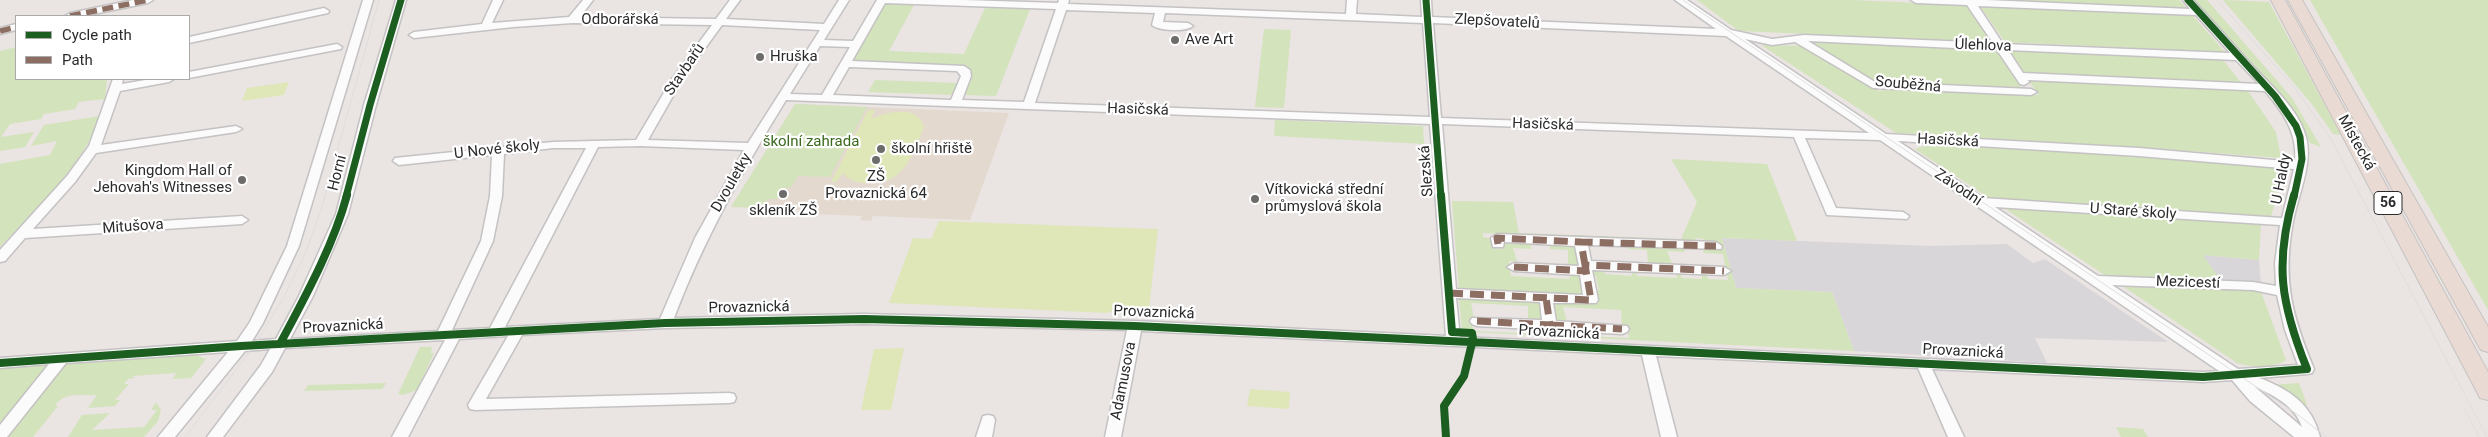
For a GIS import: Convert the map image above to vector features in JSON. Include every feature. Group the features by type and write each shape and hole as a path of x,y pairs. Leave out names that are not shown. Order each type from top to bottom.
{"highway":[{"path":"2270,0 2286,5"},
{"name":"Místecká","path":"2286,5 2488,345"},
{"name":"Místecká","path":"2286,5 2488,392"}],"street":[{"path":"74,15 127,2 148,0"},
{"name":"Horní","path":"166,437 241,346 256,323 293,246 368,0"},
{"name":"Horní","path":"214,437 265,372 306,296 342,214 370,105 401,0"},
{"path":"486,26 498,0"},
{"path":"572,20 588,0"},
{"name":"Stavbařů","path":"640,142 677,79 735,0"},
{"name":"Dvouletky","path":"665,323 708,224 752,148 844,0"},
{"path":"825,99 882,0"},
{"name":"Zlepšovatelů","path":"882,0 1063,3 1161,10 1426,18 1728,33"},
{"path":"1266,13 1268,0"},
{"path":"1351,16 1352,0"},
{"name":"Slezská","path":"1426,0 1453,340"},
{"name":"Závodní","path":"1680,0 2236,376"},
{"path":"1916,0 2199,12"},
{"name":"U Haldy","path":"2188,0 2266,88 2297,130 2302,152 2301,166 2287,222 2280,269 2281,291 2289,323 2307,369"},
{"path":"1969,1 2020,76 2266,88"},
{"path":"125,15 127,2"},
{"path":"1028,106 1063,3"},
{"path":"1161,10 1158,25 1188,26"},
{"path":"190,40 324,11"},
{"name":"Odborářská","path":"414,35 486,26 572,20 650,20 828,27"},
{"path":"0,31 15,27"},
{"name":"Úlehlova","path":"1728,33 1772,42 1797,39 2238,57"},
{"name":"Souběžná","path":"1797,39 1873,85 2031,92 2020,76"},
{"path":"818,43 856,44"},
{"path":"190,75 337,47"},
{"path":"845,64 960,68 966,72 966,76 955,103"},
{"path":"0,258 23,234 93,150 117,84 159,80"},
{"name":"Hasičská","path":"784,97 1798,134 2130,152 2301,166"},
{"path":"93,150 236,129"},
{"path":"1798,134 1830,212 1903,216"},
{"name":"U Nové školy","path":"399,160 498,149 640,142 752,148"},
{"path":"494,332 594,144"},
{"path":"400,437 449,335 487,241 496,196 498,149"},
{"name":"U Staré školy","path":"1979,202 2287,222"},
{"name":"Mitušova","path":"23,234 242,220"},
{"path":"1498,244 1497,238 1716,246"},
{"path":"1450,293 1591,300 1581,242"},
{"path":"1514,268 1724,271"},
{"name":"Mezicestí","path":"2094,280 2254,286 2281,291"},
{"path":"1546,298 1550,325"},
{"name":"Provaznická","path":"0,363 241,346 665,323 864,319 1135,326 1453,340 1648,352 2203,377 2236,376 2307,369"},
{"path":"1478,321 1622,329"},
{"name":"Adamusova","path":"1113,437 1135,326"},
{"path":"518,331 475,405 729,398"},
{"path":"1648,352 1669,437"},
{"path":"0,435 61,360"},
{"path":"1923,364 1956,437"},
{"path":"2236,376 2255,397 2304,437"},
{"path":"2236,376 2264,384 2291,401 2307,417 2312,437"},
{"path":"984,437 988,420"}],"shaded area":[{"name":"ZŠ Provaznická 64","path":"795,104 1009,113 970,220 873,216 871,221 860,220 862,216 811,214 800,212 801,210 779,208 731,207"},
{"path":"1722,238 1930,246 2007,244 2033,263 2045,259 2168,342 2035,338 2047,363 1854,351 1832,292 1736,288"},
{"path":"2203,255 2259,260 2261,284 2238,281 2222,282"}],"green space":[{"path":"1697,0 1852,0 1966,5 1991,42 1739,31"},
{"path":"1983,0 2179,0 2188,9"},
{"path":"2194,0 2207,0 2292,98 2321,147 2310,143 2299,123 2272,86"},
{"path":"2223,0 2269,2 2341,135 2333,134 2311,103"},
{"path":"2310,0 2488,0 2488,310"},
{"path":"882,3 914,5 889,51 964,54 985,8 1030,9 996,96 962,95 969,70 849,62"},
{"path":"1979,5 2192,15 2225,52 2005,42"},
{"path":"1264,29 1291,30 1284,108 1255,107"},
{"path":"1814,42 1996,50 2021,87 1879,83 1868,80 1812,44"},
{"path":"1761,45 1805,46 1879,91 1882,91 1881,88 1892,88 2039,95 2028,80 2248,91 2276,132 2281,158 2137,147 1896,133"},
{"path":"15,47 15,80 107,80 105,99 79,102 75,109 44,114 41,119 10,124 1,137 34,132 25,147 0,151 0,51"},
{"path":"2010,51 2223,60 2242,84 2025,74"},
{"path":"875,80 959,83 954,95 868,92"},
{"path":"289,82 284,95 242,101 247,88"},
{"name":"školní zahrada","path":"795,104 867,107 830,177 798,176 790,188 783,188 777,199 768,199 763,208 731,207"},
{"name":"školní hřiště","path":"868,110 875,110 871,119 893,112 901,112 915,115 921,120 924,127 910,159 897,175 888,180 877,183 861,183 850,179 843,173 836,182 831,182"},
{"path":"100,116 82,153 70,170 43,202 0,247 0,164 50,155 57,141 31,146 44,125"},
{"path":"1275,120 1423,126 1424,144 1274,136"},
{"path":"1927,145 2148,157 2281,168 2284,171 2271,216 1992,200 1915,149"},
{"path":"1671,159 1767,164 1797,241 1722,238 1736,288 1832,292 1854,351 1469,332 1462,328 1459,299 1537,301 1541,302 1542,321 1528,320 1528,306 1471,303 1474,319 1472,319 1473,331 1629,338 1627,327 1622,325 1621,310 1563,307 1567,322 1555,321 1551,304 1589,303 1596,291 1599,291 1596,276 1593,275 1594,269 1604,269 1605,274 1632,276 1631,270 1636,270 1637,276 1677,278 1676,272 1680,273 1682,278 1702,279 1702,274 1706,274 1708,279 1728,280 1723,254 1704,253 1702,248 1723,249 1721,244 1707,243 1703,239 1696,238 1694,242 1483,233 1483,237 1494,239 1496,249 1501,249 1503,243 1530,243 1532,249 1513,248 1517,261 1509,261 1511,276 1570,279 1569,273 1581,274 1584,298 1571,294 1459,290 1452,201 1513,202 1519,233 1681,239 1697,202"},
{"path":"2004,208 2261,224 2259,260 2203,255 2222,282 2106,276"},
{"path":"939,221 1158,229 1149,309 1147,311 1115,309 1108,313 889,303 913,238 931,239"},
{"path":"1549,244 1577,246 1580,267 1566,266 1565,264 1568,263 1568,250 1550,249"},
{"path":"1627,245 1684,247 1685,252 1667,251 1673,266 1648,265 1647,250 1628,249"},
{"path":"2118,283 2260,289 2286,360 2275,365 2262,366 2237,363"},
{"path":"420,347 432,347 431,353 434,353 417,390 403,395 398,394"},
{"path":"904,348 891,410 861,410 874,349"},
{"path":"201,352 198,356 206,359 191,378 173,379 176,373 132,376 135,378 128,379 124,384 129,384 115,400 120,400 115,406 88,408 97,395 69,396 55,405 58,406 33,437 0,437 0,366"},
{"path":"386,383 382,389 304,391 308,385"},
{"path":"2299,383 2307,405 2302,405 2272,385"},
{"path":"1250,389 1290,392 1289,409 1247,406"},
{"path":"156,402 161,410 158,421 144,437 68,437 82,415 110,413 92,430 144,427 157,410 151,410"},
{"path":"2116,427 2143,429 2148,437 2121,437"}],"tram line":[{"path":"185,437 254,346 284,297 305,254 321,210 379,0"},
{"path":"1683,0 2301,417 2326,437"},
{"path":"2217,0 2294,87 2331,139 2487,437"},
{"path":"2464,408 2479,437"}],"marked path":[{"path":"75,15 148,0"},
{"path":"0,31 15,27"},
{"path":"1498,244 1497,238 1581,242"},
{"path":"1585,265 1581,242 1716,246"},
{"path":"1449,293 1591,300 1585,265 1724,271"},
{"path":"1514,267 1586,271"},
{"path":"1477,321 1550,325 1546,298"},
{"path":"1550,325 1622,329"}],"cycle path":[{"path":"280,344 306,296 342,214 370,105 401,0"},
{"path":"1426,0 1452,332 1472,333 1473,339 1464,376 1444,406 1446,437"},
{"path":"0,363 241,346 665,323 864,319 1135,326 2203,377 2307,369 2287,314 2282,281 2283,244 2302,159 2300,137 2290,116 2275,96 2188,0"}],"place":[{"name":"Ave Art","path":"1175,40"},
{"name":"Hruška","path":"760,57"},
{"name":"školní hřiště","path":"881,149"},
{"name":"ZŠ Provaznická 64","path":"876,160"},
{"name":"Kingdom Hall of Jehovah's Witnesses","path":"242,180"},
{"name":"skleník ZŠ","path":"783,194"},
{"name":"Vítkovická střední průmyslová škola","path":"1255,199"}]}
